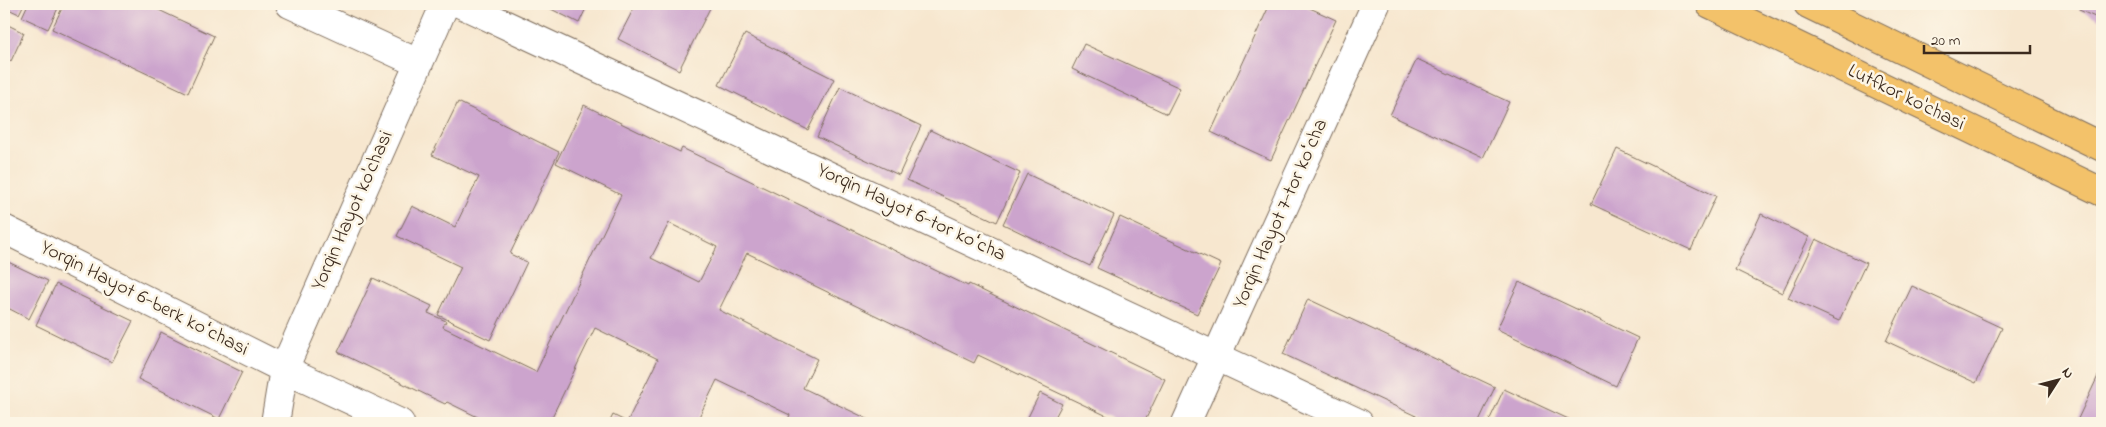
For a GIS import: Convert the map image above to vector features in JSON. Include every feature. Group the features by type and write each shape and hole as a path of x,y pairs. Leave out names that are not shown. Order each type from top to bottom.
{"main road":[{"name":"Lutfkor ko'chasi","path":"1710,4 2102,192"},
{"name":"Lutfkor ko'chasi","path":"1808,4 2102,147"}],"street":[{"path":"290,4 418,63"},
{"name":"Yorqin Hayot ko'chasi","path":"275,423 284,369 445,4"},
{"name":"Yorqin Hayot 6-tor koʻcha","path":"461,4 1359,423"},
{"name":"Yorqin Hayot 7-tor koʻcha","path":"1186,423 1376,4"},
{"name":"Yorqin Hayot 6-berk koʻchasi","path":"4,229 284,369 400,423"}],"building":[{"path":"4,4 24,4 19,14 4,7"},
{"path":"28,4 60,4 48,29 22,17"},
{"path":"64,4 146,4 214,36 188,93 52,29"},
{"path":"541,4 588,4 579,23"},
{"path":"636,4 712,4 679,70 618,39"},
{"path":"1270,4 1301,4 1336,20 1271,160 1211,132"},
{"path":"2082,4 2102,4 2102,20 2079,10"},
{"path":"4,23 24,33 11,61 4,58"},
{"path":"745,34 834,79 808,130 719,85"},
{"path":"1084,44 1180,88 1167,114 1072,69"},
{"path":"1417,59 1509,102 1483,158 1390,115"},
{"path":"840,87 921,126 899,175 817,137"},
{"path":"458,102 559,152 510,254 527,262 490,340 438,315 461,267 397,236 412,206 455,227 479,177 432,155"},
{"path":"584,105 680,152 682,148 1165,379 1144,423 1122,423 978,355 974,363 747,253 719,310 817,359 803,388 876,423 786,423 790,415 717,380 696,423 609,423 613,415 627,422 658,359 595,328 549,423 490,423 447,402 445,404 338,352 373,278 432,306 428,313 446,321 443,327 536,372 621,195 556,163","holes":["669,223 717,247 699,282 651,258"]},
{"path":"930,130 1020,173 997,222 907,180"},
{"path":"1617,149 1716,196 1691,250 1591,204"},
{"path":"1027,174 1114,215 1090,266 1003,224"},
{"path":"1761,214 1809,237 1782,293 1735,270"},
{"path":"1120,217 1221,264 1197,314 1097,268"},
{"path":"1816,239 1866,263 1839,321 1788,298"},
{"path":"4,260 48,281 29,319 4,306"},
{"path":"1519,282 1638,338 1616,386 1497,329"},
{"path":"56,284 133,321 112,362 36,325"},
{"path":"1912,286 2002,328 1976,383 1886,341"},
{"path":"1308,299 1495,387 1478,423 1431,423 1283,354"},
{"path":"161,332 242,372 219,419 138,379"},
{"path":"2098,376 2102,378 2102,423 2076,423"},
{"path":"1504,389 1577,423 1488,423"},
{"path":"1040,393 1062,404 1052,423 1025,423"}]}
